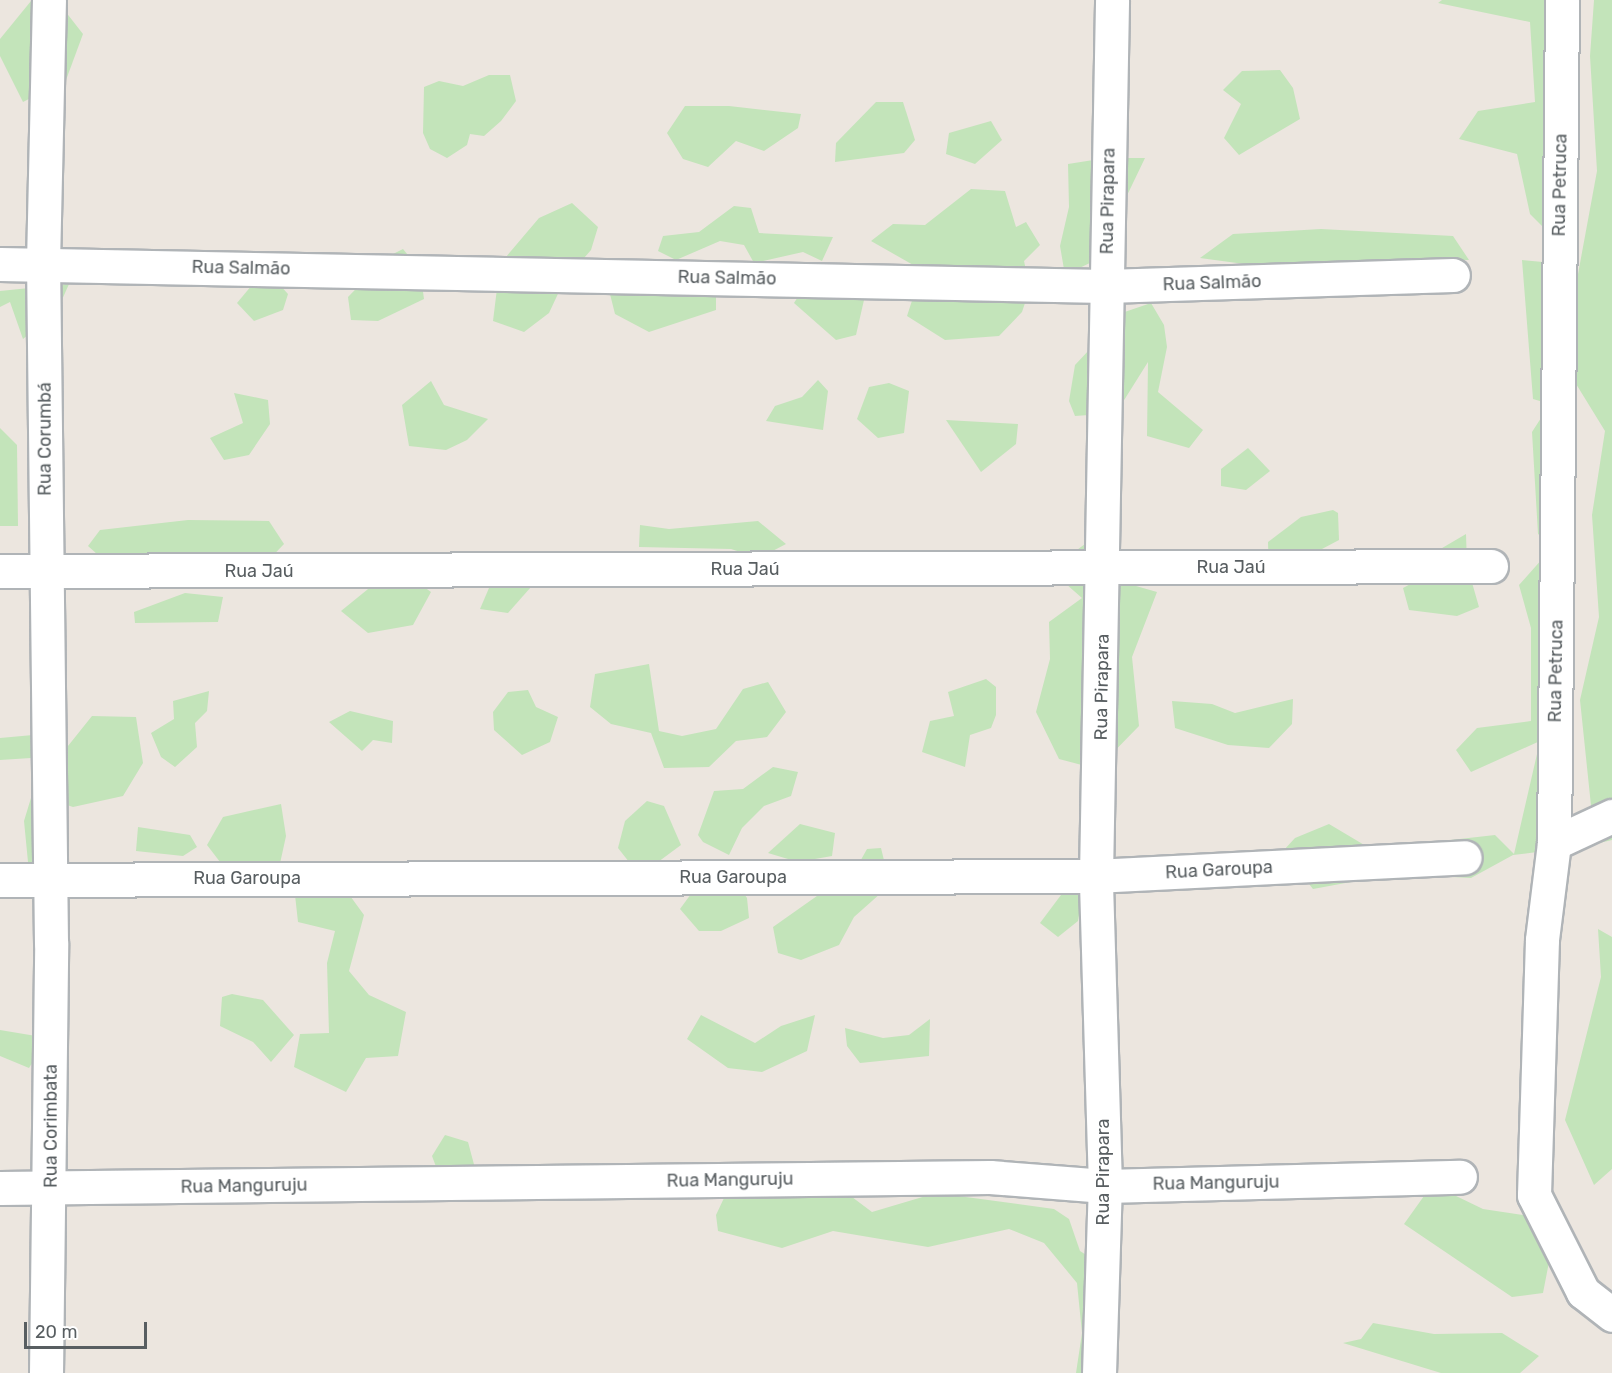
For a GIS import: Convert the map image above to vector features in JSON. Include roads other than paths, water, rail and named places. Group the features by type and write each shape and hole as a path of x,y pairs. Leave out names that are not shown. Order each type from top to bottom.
{"street":[{"name":"Rua Corumbá","path":"47,879 43,263 49,0"},
{"name":"Rua Pirapara","path":"1099,1373 1104,1186 1096,876 1104,568 1106,286 1112,0"},
{"name":"Rua Petruca","path":"1562,0 1554,843 1542,940 1534,1195 1583,1292 1612,1315"},
{"name":"Rua Salmão","path":"0,264 43,263 1106,286 1453,275"},
{"name":"Rua Jaú","path":"0,571 1491,566"},
{"path":"1554,843 1612,816"},
{"name":"Rua Garoupa","path":"0,880 1096,876 1466,857"},
{"name":"Rua Corimbata","path":"46,1373 51,1188 47,879"},
{"name":"Rua Manguruju","path":"0,1188 990,1177 1104,1186 1460,1178"}]}
